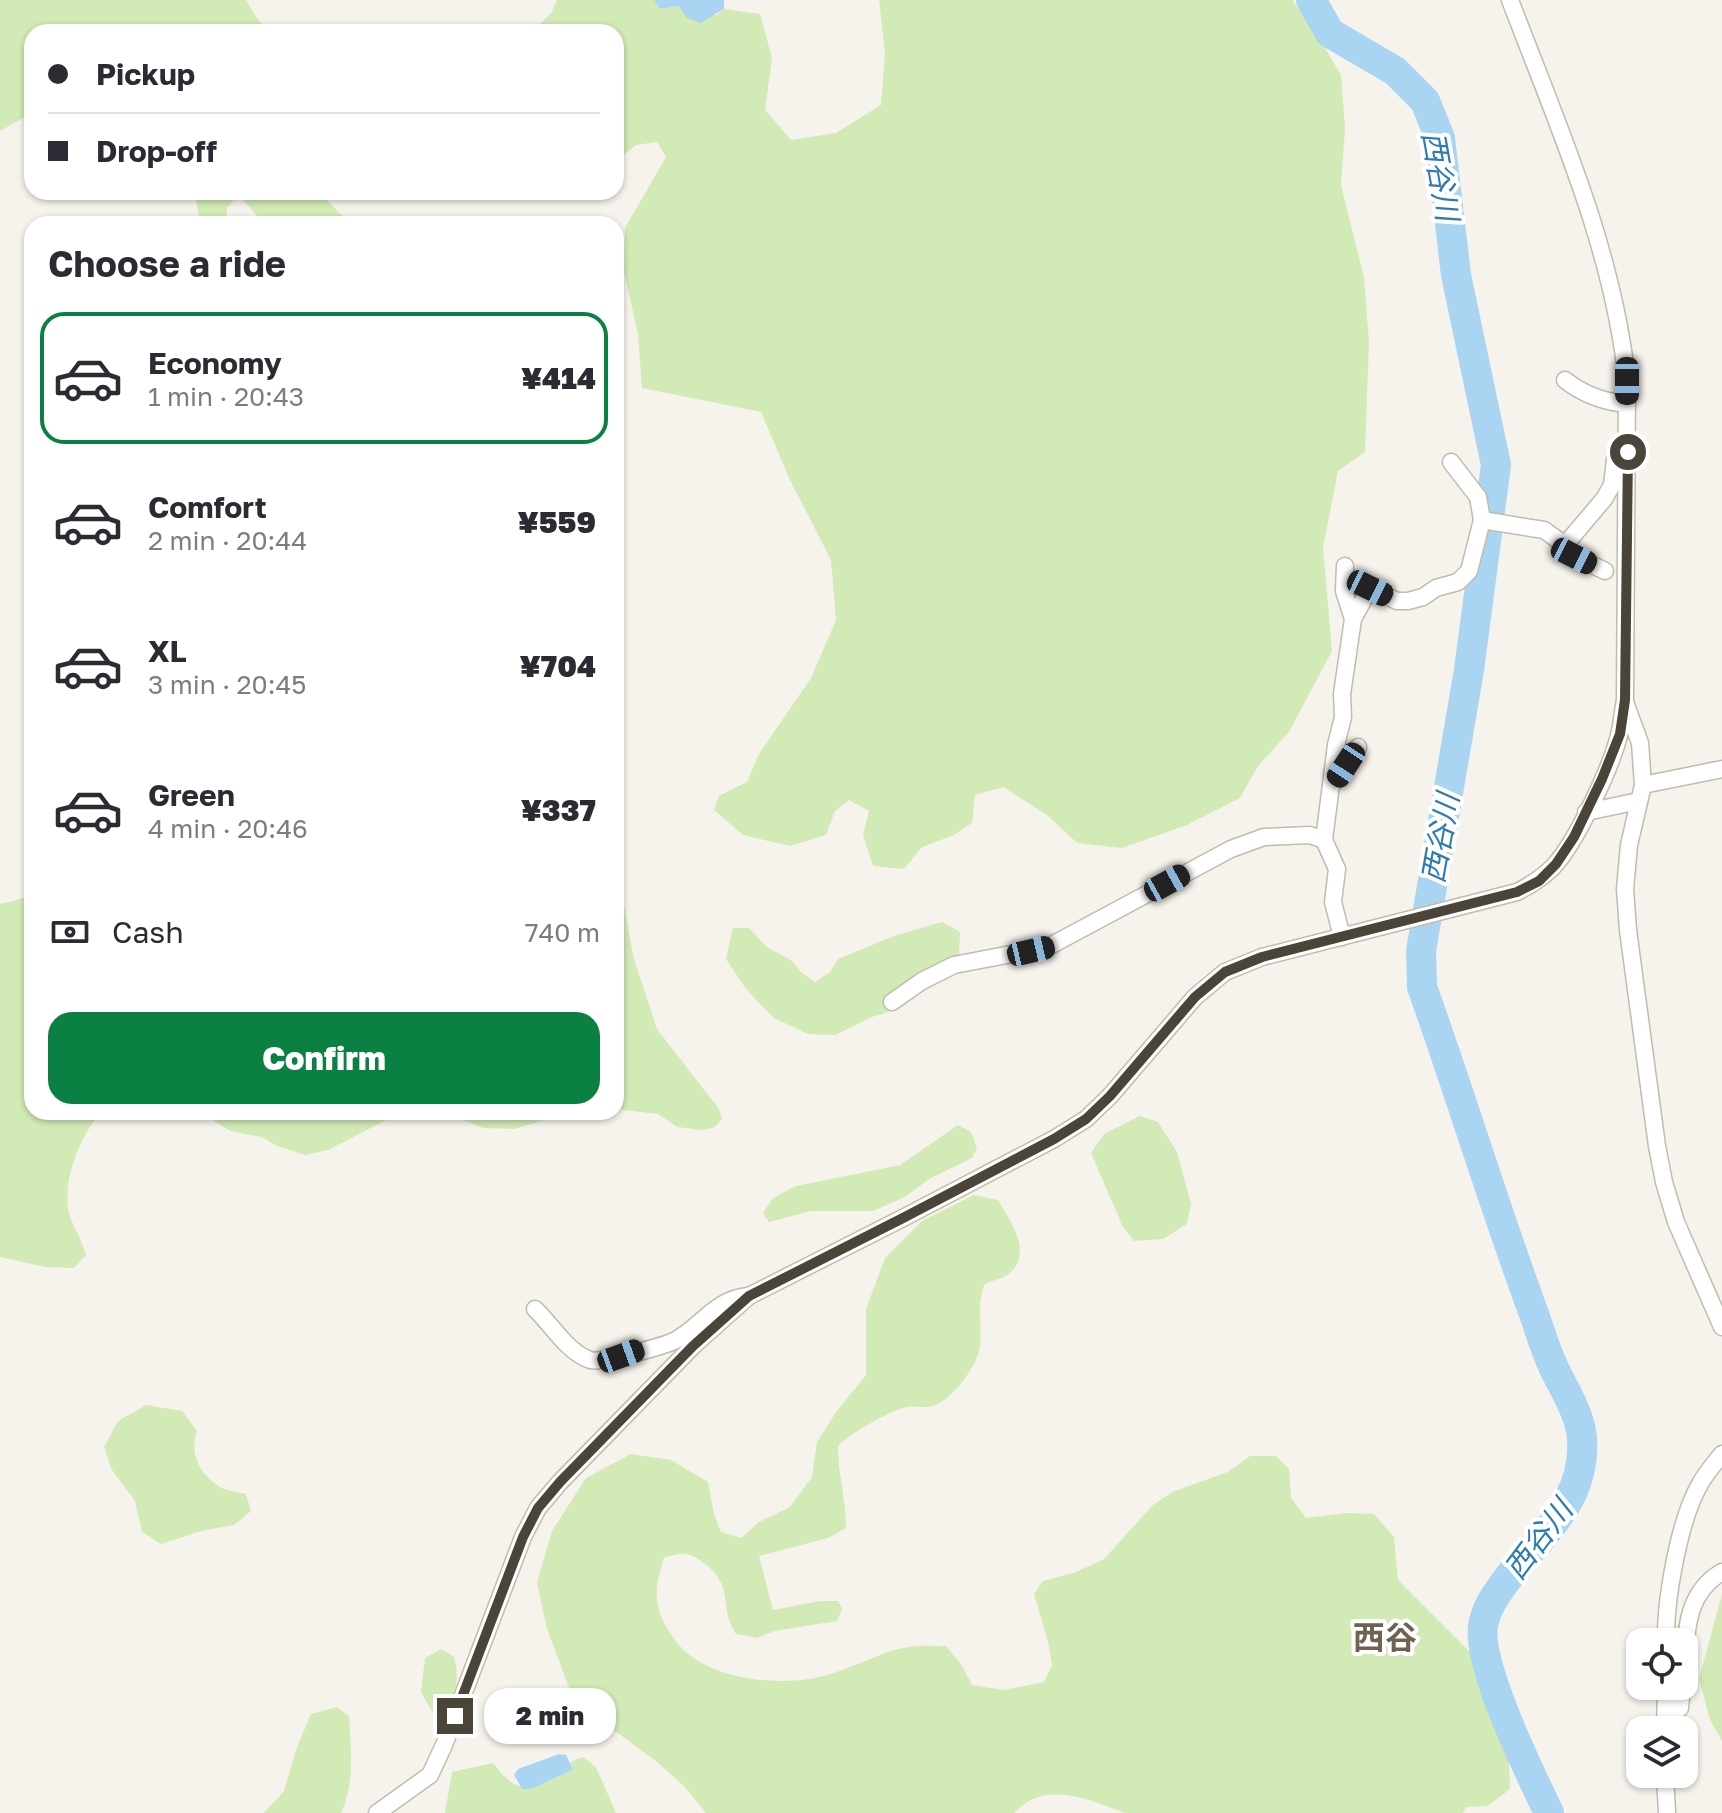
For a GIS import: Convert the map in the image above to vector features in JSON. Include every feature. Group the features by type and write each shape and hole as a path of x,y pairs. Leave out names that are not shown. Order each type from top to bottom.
{"street":[{"path":"377,1813 430,1775 523,1537 538,1508 693,1346 749,1296 917,1211 1086,1119 1110,1096 1195,997 1225,972 1262,957 1517,892 1539,881 1556,864 1586,812 1620,734 1625,700 1627,404 1622,336 1610,279 1590,212 1510,0"},
{"path":"1565,380 1592,397 1627,404"},
{"path":"1565,545 1604,499 1612,485 1615,460 1628,452"},
{"path":"1342,937 1333,902 1337,869 1324,840 1343,717 1343,685 1353,619 1370,588 1397,601 1408,601 1463,579 1469,571 1489,521 1478,497 1451,462"},
{"path":"1489,521 1544,530 1565,545 1574,556 1605,571"},
{"path":"1345,566 1344,591 1353,619"},
{"path":"1625,700 1640,743 1641,793 1629,845 1625,889 1657,1146 1676,1222 1722,1327"},
{"path":"1333,784 1358,747"},
{"path":"1586,812 1722,769"},
{"path":"892,1002 922,981 954,965 1048,947 1231,849 1264,837 1310,835 1324,840"},
{"path":"535,1309 573,1350 590,1361 604,1362 674,1341 731,1298 749,1296"},
{"path":"1668,1628 1675,1565 1690,1508 1699,1485 1722,1454"},
{"path":"1688,1628 1690,1610 1698,1595 1722,1572"},
{"path":"1666,1788 1667,1813"}],"green space":[{"path":"0,0 246,0 262,24 24,24 24,118 0,131"},
{"path":"557,0 654,0 660,9 679,6 717,15 724,9 760,14 772,58 765,110 791,140 836,133 881,105 885,54 879,0 1292,0 1341,75 1345,129 1341,185 1364,277 1369,342 1365,452 1338,471 1323,548 1332,651 1289,732 1258,766 1240,798 1187,825 1122,848 1077,843 1047,815 1003,787 975,795 972,823 954,835 922,847 904,869 873,866 863,835 869,811 849,800 835,811 826,835 790,846 743,835 714,810 719,796 747,782 759,754 811,678 836,620 831,560 790,480 761,412 642,388 638,334 624,272 625,228 666,157 657,142 636,145 624,155 624,24 540,24 552,12"},
{"path":"196,200 234,200 227,208 226,216 199,216"},
{"path":"243,200 327,200 344,216 258,216"},
{"path":"24,898 24,1120 95,1120 71,1169 67,1195 69,1212 86,1255 74,1268 45,1267 0,1257 0,904"},
{"path":"624,906 634,959 657,1029 719,1109 722,1119 715,1127 703,1130 677,1127 658,1114 624,1110"},
{"path":"942,922 960,932 959,958 899,1009 872,1017 835,1035 808,1034 774,1018 746,989 726,959 733,928 749,928 768,948 791,960 815,982 830,972 838,959 894,936"},
{"path":"1140,1116 1158,1122 1177,1152 1191,1204 1187,1224 1163,1239 1134,1241 1123,1227 1091,1153 1104,1134"},
{"path":"213,1120 386,1120 328,1150 305,1155 277,1146 262,1137 230,1131"},
{"path":"462,1120 545,1120 514,1129 483,1128"},
{"path":"958,1125 971,1132 977,1148 972,1158 929,1179 905,1197 873,1211 811,1211 769,1222 763,1213 773,1198 796,1186 900,1165"},
{"path":"974,1195 998,1200 1016,1234 1020,1252 1010,1273 985,1284 981,1301 979,1351 972,1367 954,1392 939,1403 929,1407 907,1407 890,1413 838,1446 846,1528 828,1538 759,1556 773,1610 820,1601 838,1601 842,1609 837,1621 775,1631 757,1638 736,1634 719,1578 695,1557 678,1554 664,1558 657,1590 662,1618 674,1639 702,1663 719,1671 758,1680 815,1678 897,1650 914,1646 946,1646 961,1664 972,1685 1003,1690 1044,1682 1052,1665 1034,1594 1043,1581 1076,1572 1104,1559 1153,1505 1172,1492 1228,1472 1250,1456 1276,1456 1289,1469 1291,1498 1306,1518 1347,1513 1374,1514 1394,1537 1398,1580 1471,1653 1509,1762 1510,1789 1488,1806 1466,1807 1463,1813 1125,1813 1083,1798 1054,1795 1026,1803 1014,1813 706,1813 685,1787 657,1762 571,1693 547,1629 537,1582 552,1531 586,1478 631,1454 671,1460 708,1482 721,1532 741,1538 759,1522 790,1507 812,1477 817,1442 866,1375 866,1309 885,1258 922,1221"},
{"path":"146,1405 182,1411 197,1431 194,1447 201,1469 220,1487 246,1494 251,1511 234,1525 201,1531 161,1544 142,1532 135,1501 112,1470 104,1447 118,1421"},
{"path":"1722,1594 1722,1741 1710,1720 1699,1679"},
{"path":"441,1649 454,1657 457,1672 455,1693 446,1714 433,1713 421,1692 425,1658"},
{"path":"337,1707 349,1716 351,1753 348,1790 341,1813 264,1813 284,1791 311,1714"},
{"path":"583,1757 596,1767 616,1813 445,1813 452,1772 493,1763 513,1783 530,1788 573,1770 570,1762"}],"water":[{"path":"654,0 724,0 724,9 700,23 686,17 679,6 660,9"},
{"path":"559,1754 566,1755 573,1770 531,1789 522,1789 514,1775 518,1769"}],"waterway":[{"name":"西谷川","path":"1311,0 1330,33 1395,71 1425,101 1440,138 1456,275 1496,465 1469,670 1421,951 1422,987 1545,1347 1581,1429 1581,1460 1570,1498 1496,1595 1483,1626 1483,1644 1496,1692 1549,1813"}],"district":[{"name":"西谷","path":"1385,1637"}],"route":[{"path":"455,1716 523,1537 538,1508 693,1346 749,1296 1054,1139 1086,1119 1110,1096 1195,997 1225,972 1262,957 1517,892 1539,881 1556,864 1574,837 1620,734 1625,700 1628,452"}]}
